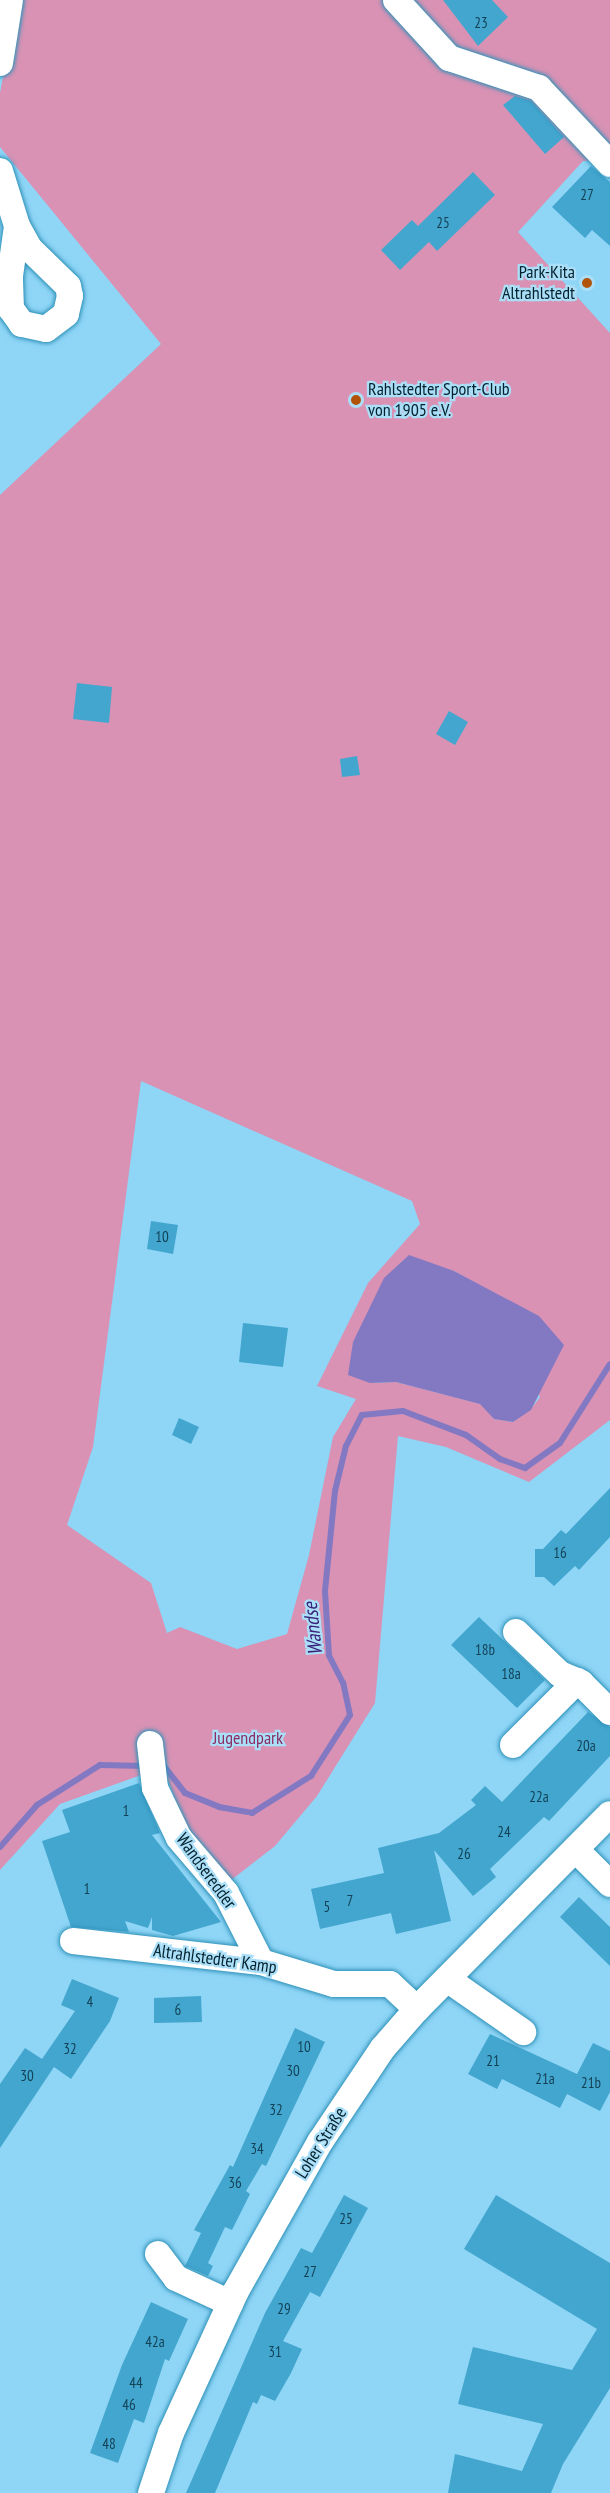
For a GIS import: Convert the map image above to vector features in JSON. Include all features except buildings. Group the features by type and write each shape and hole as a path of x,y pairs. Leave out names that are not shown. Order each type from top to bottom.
{"street":[{"path":"396,0 449,58 539,88 610,164"},
{"path":"0,63 11,2"},
{"path":"0,171 16,226"},
{"path":"516,1632 560,1674 577,1682 610,1712"},
{"path":"513,1745 577,1682"},
{"name":"Wandseredder","path":"150,1744 155,1788 179,1838 226,1893 261,1962"},
{"name":"Loher Straße","path":"152,2493 171,2433 230,2303 320,2142 383,2048 417,2009 610,1814"},
{"path":"576,1850 610,1884"},
{"name":"Altrahlstedter Kamp","path":"73,1941 261,1962 334,1984 390,1984 417,2009"},
{"path":"447,1979 523,2032"},
{"path":"158,2254 176,2278 230,2303"}],"green space":[{"name":"Jugendpark","path":"17,0 610,0 610,161 583,161 518,232 610,333 610,1420 529,1482 446,1447 398,1436 375,1703 317,1796 275,1846 226,1884 189,1834 164,1771 144,1774 60,1804 0,1870 0,495 161,344 0,147 0,93","holes":["141,1081 412,1201 420,1224 368,1283 317,1386 356,1399 333,1437 309,1555 287,1634 237,1649 180,1627 167,1633 151,1583 67,1525 93,1447","454,1271 491,1292 540,1397 531,1409 513,1422 494,1419 481,1404 396,1382 370,1383"]}],"shaded area":[{"path":"409,1255 454,1271 539,1316 564,1345 531,1410 513,1422 494,1419 480,1404 396,1382 370,1383 348,1375 353,1342 384,1278"}],"waterway":[{"name":"Wandse","path":"159,1766 164,1766 185,1793 219,1807 252,1813 311,1776 350,1715 343,1683 329,1655 325,1591 335,1491 346,1446 362,1415 403,1411 466,1435 500,1459 525,1468 560,1443 610,1364"},
{"name":"Wandse","path":"0,1847 37,1805 100,1765 146,1766"}],"place":[{"name":"Park-Kita Altrahlstedt","path":"587,283"},
{"name":"Rahlstedter Sport-Club von 1905 e.V.","path":"356,400"}]}
